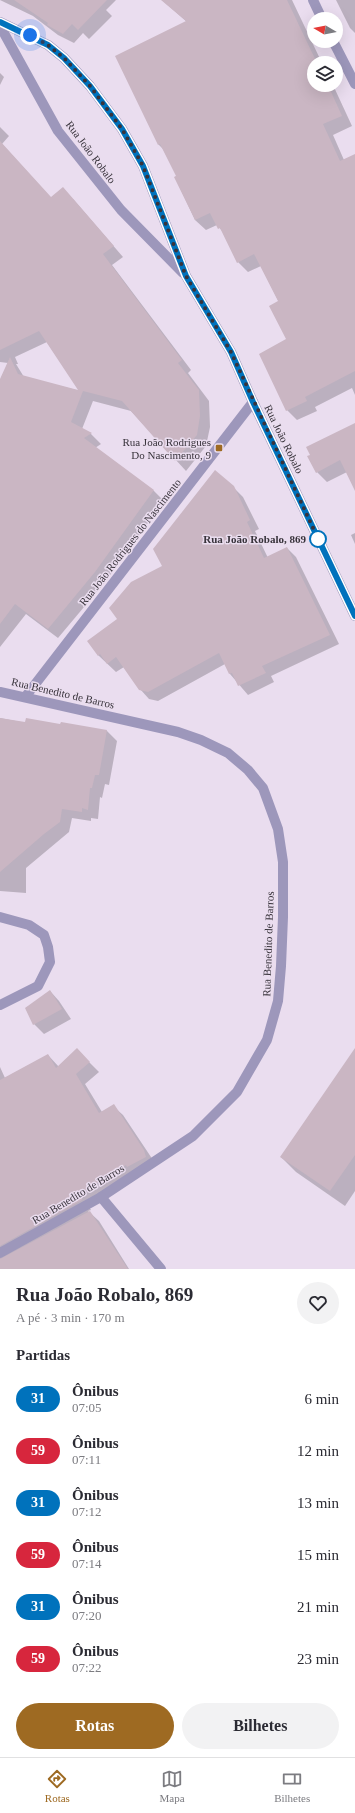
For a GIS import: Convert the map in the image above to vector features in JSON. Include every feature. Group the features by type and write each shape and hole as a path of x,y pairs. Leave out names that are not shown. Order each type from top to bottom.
{"street":[{"path":"313,0 319,12"},
{"name":"Rua João Robalo","path":"0,22 48,45 64,58 90,86 122,129 143,166 186,276 231,352 253,402 355,616"},
{"name":"Rua João Robalo","path":"0,26 58,131 121,210 186,276"},
{"path":"337,48 355,84"},
{"name":"Rua João Rodrigues do Nascimento","path":"26,696 253,402"},
{"name":"Rua Benedito de Barros","path":"0,692 26,696 178,732 201,740 228,753 248,770 263,788 278,829 283,870 281,966 278,1001 267,1040 237,1092 198,1132 101,1197 0,1253"},
{"path":"0,917 29,925 44,935 48,946 50,962 38,986 0,1005"},
{"path":"101,1197 161,1269"}],"building":[{"path":"14,0 107,0 78,30 72,24 63,34 47,25 48,23"},
{"path":"161,0 287,0 307,42 307,48 310,48 314,56 307,56 307,92 331,92 342,116 323,124 340,161 355,154 355,371 305,397 307,401 286,411 259,354 286,339 269,306 278,301 254,254 237,263 220,228 218,229 210,213 195,220 174,177 176,176 160,144 158,145 115,56 186,21"},
{"path":"0,141 51,197 63,187 114,246 103,254 182,360 178,363 199,390 200,416 197,435 175,461 122,401 83,391 71,422 92,433 84,438 154,490 95,572 48,629 15,604 0,624 0,379 10,357 18,374 78,390 39,331 0,350"},
{"path":"355,423 355,491 340,460 316,473 307,456 310,455 306,447"},
{"path":"215,470 234,486 250,520 247,522 264,558 287,547 330,635 262,666 266,673 238,686 232,673 229,674 219,653 148,692 139,690 116,657 107,664 100,654 98,656 87,641 117,619 109,608 131,582 162,566 153,549"},
{"path":"0,718 25,722 26,718 107,730 99,775 95,775 92,788 90,788 88,810 82,808 82,812 62,809 60,822 0,872"},
{"path":"50,990 62,1009 33,1025 25,1008"},
{"path":"77,1048 90,1062 76,1074 99,1113 114,1104 144,1150 146,1157 127,1167 126,1165 79,1194 82,1200 0,1246 0,1080 48,1054 56,1068"},
{"path":"355,1048 355,1155 330,1191 280,1157"},
{"path":"90,1211 128,1269 0,1269 0,1259"}],"bus line":[{"name":"31","path":"0,22 30,35 48,45 64,58 90,86 122,129 143,166 186,276 231,352 253,402 355,616"}],"place":[{"name":"Rua João Rodrigues Do Nascimento, 9","path":"219,448"},
{"name":"Rua João Robalo, 869","path":"318,539"}],"route":[{"path":"30,35 48,45 64,58 90,86 122,129 143,166 186,276 231,352 321,545 318,539"}]}
